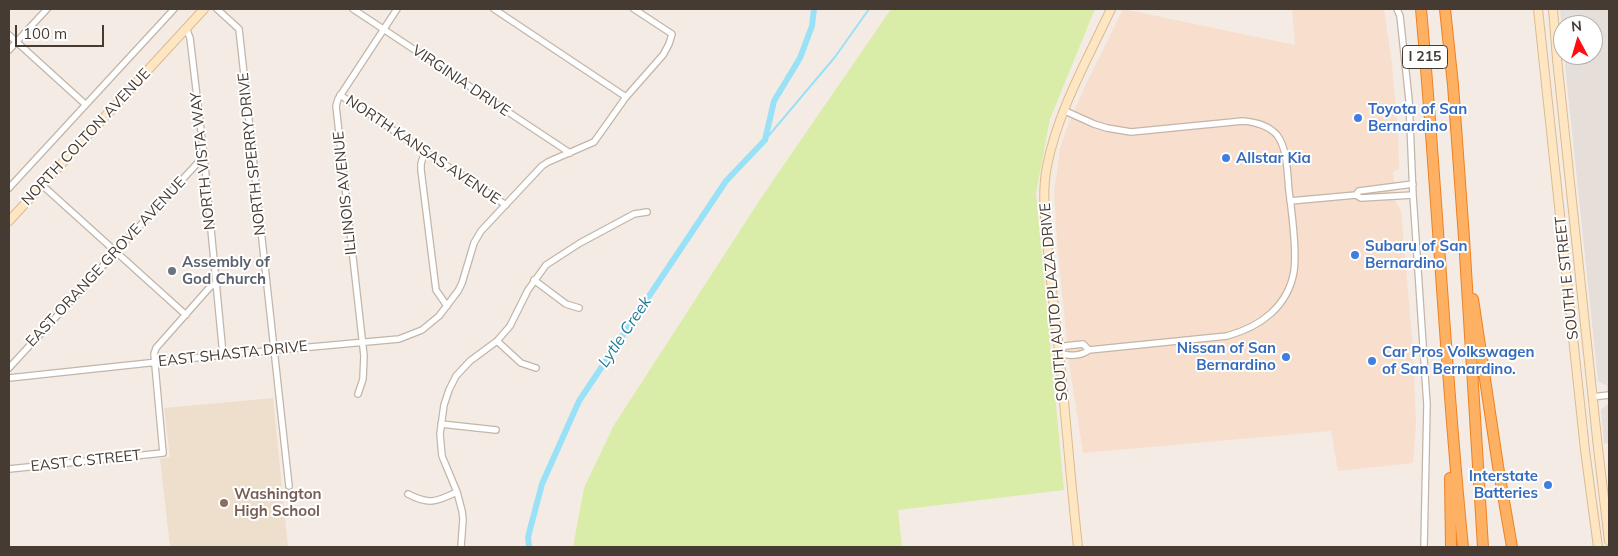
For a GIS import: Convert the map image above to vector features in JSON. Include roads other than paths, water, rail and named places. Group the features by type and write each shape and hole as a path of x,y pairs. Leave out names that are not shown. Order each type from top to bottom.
{"highway":[{"name":"I 215","path":"1421,9 1452,439 1463,547"},
{"name":"I 215","path":"1445,9 1453,85 1464,238 1483,547"},
{"path":"1464,238 1512,547"},
{"path":"1451,547 1450,474 1452,439"}],"main road":[{"name":"NORTH COLTON AVENUE","path":"9,221 204,9"},
{"name":"SOUTH AUTO PLAZA DRIVE","path":"1078,547 1048,256 1044,196 1052,144 1064,110 1111,9"},
{"name":"SOUTH E STREET","path":"1538,9 1585,450 1598,547"},
{"name":"SOUTH E STREET","path":"1554,9 1557,59 1609,541"}],"street":[{"path":"9,50 47,9"},
{"name":"NORTH COLTON AVENUE","path":"9,188 174,9"},
{"name":"NORTH SPERRY DRIVE","path":"217,9 238,29 289,486"},
{"name":"VIRGINIA DRIVE","path":"353,9 570,153"},
{"name":"ILLINOIS AVENUE","path":"358,394 364,370 362,342 336,113 340,94 397,9"},
{"path":"494,9 626,97"},
{"name":"EAST SHASTA DRIVE","path":"9,378 222,355 399,339 413,334 432,323 462,283 477,237 486,225 542,166 594,142 626,97 663,55 672,34 634,9"},
{"path":"1397,9 1400,16 1409,100 1413,194 1427,405 1424,547"},
{"name":"NORTH VISTA WAY","path":"186,28 190,38 204,156 222,355"},
{"path":"9,35 85,104"},
{"name":"NORTH KANSAS AVENUE","path":"340,94 506,205"},
{"path":"1064,110 1094,124 1131,132 1243,121 1261,124 1274,132 1284,150 1290,202 1295,257 1294,270 1283,299 1275,310 1262,321 1241,332 1227,336 1089,350 1085,353 1065,356 1059,352 1065,346 1083,344 1089,350"},
{"path":"425,150 421,170 436,290 446,306"},
{"name":"EAST ORANGE GROVE AVENUE","path":"9,368 204,156"},
{"path":"1356,195 1359,191 1413,184"},
{"path":"42,185 186,315"},
{"path":"1290,202 1356,195 1361,198 1413,194"},
{"path":"461,547 463,519 457,492 440,452 441,424 446,396 456,376 464,366 497,341 514,318 534,280 546,265 580,242 634,214 647,212"},
{"path":"534,280 566,304 579,308"},
{"path":"154,362 156,348 215,284"},
{"path":"497,341 521,363 536,368"},
{"name":"EAST C STREET","path":"9,470 163,453 154,362"},
{"path":"1592,397 1609,395"},
{"path":"441,424 496,430"},
{"path":"408,494 421,501 429,502 443,499 457,492"}],"waterway":[{"name":"Lytle Creek","path":"529,547 528,537 542,484 579,401 726,181 765,140 774,101 800,58 812,26 814,9"},
{"name":"Lytle Creek","path":"765,140 835,57 869,9"}],"place":[{"name":"Toyota of San Bernardino","path":"1358,118"},
{"name":"Allstar Kia","path":"1226,158"},
{"name":"Subaru of San Bernardino","path":"1355,255"},
{"name":"Assembly of God Church","path":"172,271"},
{"name":"Nissan of San Bernardino","path":"1286,357"},
{"name":"Car Pros Volkswagen of San Bernardino.","path":"1372,361"},
{"name":"Interstate Batteries","path":"1548,485"},
{"name":"Washington High School","path":"224,503"}]}
